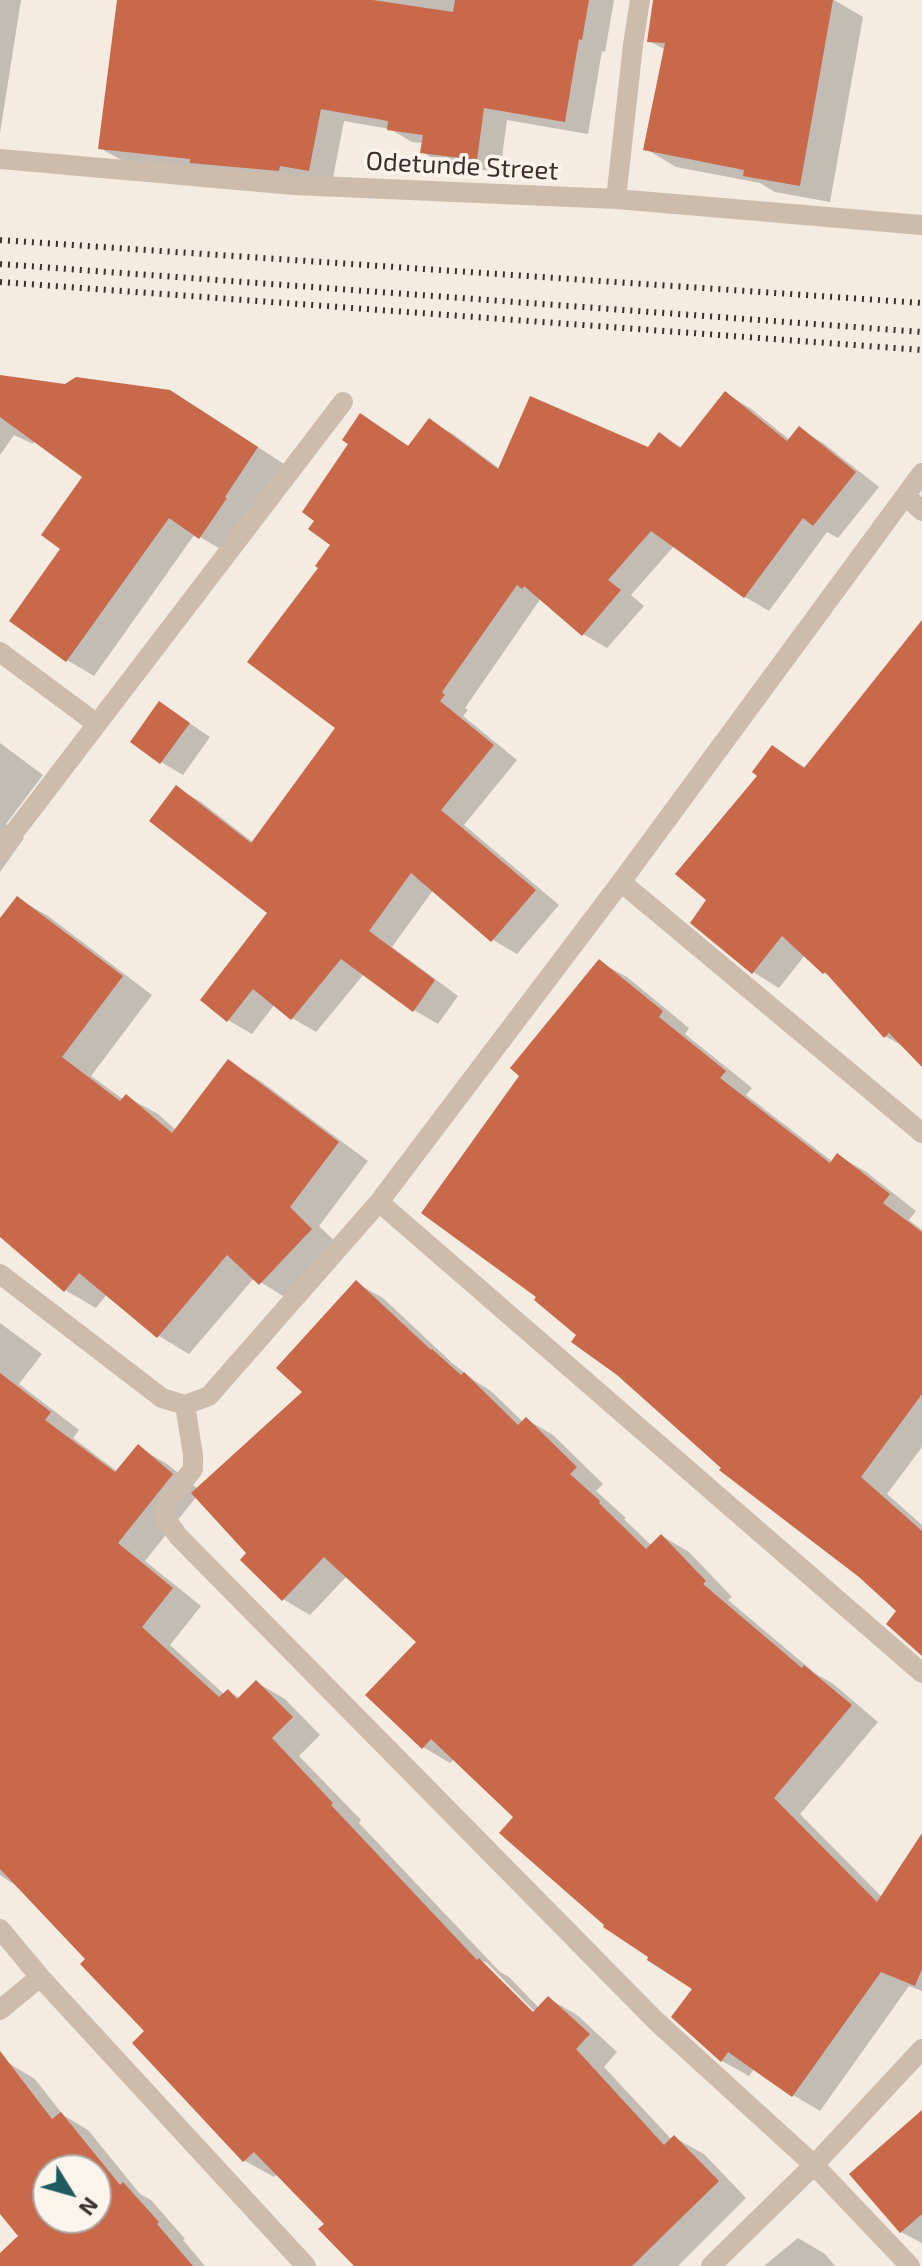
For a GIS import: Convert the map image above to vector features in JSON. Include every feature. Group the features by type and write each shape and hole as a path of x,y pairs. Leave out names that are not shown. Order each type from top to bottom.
{"street":[{"path":"616,199 640,0"},
{"name":"Odetunde Street","path":"0,159 294,185 616,199 922,225"},
{"path":"0,851 343,402"},
{"path":"0,1274 162,1398 185,1405 209,1396 379,1202 621,882 922,473"},
{"path":"906,496 922,511"},
{"path":"0,652 97,724"},
{"path":"621,882 922,1133"},
{"path":"379,1202 922,1673"},
{"path":"185,1405 193,1469 165,1505 166,1519 178,1536 656,2021 814,2165 910,2266"},
{"path":"0,1929 40,1977 306,2266"},
{"path":"0,2010 40,1977"},
{"path":"711,2266 814,2165 922,2049"}],"building":[{"path":"117,0 373,0 453,12 455,0 589,0 565,122 484,108 477,160 420,153 423,135 387,130 388,121 321,109 309,171 280,166 279,171 190,163 190,159 98,149"},
{"path":"653,0 833,0 800,186 743,176 744,170 643,150 665,43 647,42"},
{"path":"0,375 65,384 76,377 170,390 258,447 199,539 169,518 66,662 9,621 60,549 41,535 82,477 0,417"},
{"path":"725,391 787,441 799,426 856,472 813,526 803,518 744,598 651,531 608,580 621,590 582,636 524,586 522,589 517,585 442,692 445,695 440,701 494,745 441,810 536,890 491,942 411,873 369,931 435,980 413,1012 341,959 291,1020 253,989 227,1022 200,1000 267,913 149,821 176,785 251,843 335,728 247,662 318,568 315,566 330,545 308,529 314,521 302,512 348,444 342,440 360,413 408,446 429,418 498,469 530,396 648,447 659,432 680,448"},
{"path":"922,620 922,1067 889,1033 884,1038 825,972 823,974 782,936 752,974 690,923 706,900 675,874 757,776 752,772 772,745 804,768"},
{"path":"159,701 190,723 160,764 130,742"},
{"path":"17,896 123,976 62,1057 120,1101 126,1094 172,1133 228,1059 339,1142 290,1207 312,1229 259,1285 227,1255 157,1338 79,1273 64,1292 0,1237 0,918"},
{"path":"599,959 663,1011 659,1017 726,1071 720,1078 830,1163 837,1153 890,1194 883,1203 922,1232 922,1394 861,1477 922,1531 922,1656 886,1624 896,1611 859,1577 719,1470 721,1468 617,1375 571,1342 576,1335 534,1300 536,1297 421,1213 519,1076 510,1068"},
{"path":"356,1280 431,1350 461,1375 464,1372 518,1425 526,1417 577,1467 570,1474 646,1549 661,1534 706,1581 703,1584 802,1668 804,1665 852,1705 774,1798 877,1902 922,1833 922,1969 915,1986 881,1972 792,2097 728,2052 721,2062 671,2017 692,1989 603,1927 499,1833 513,1817 431,1739 422,1749 365,1695 416,1642 324,1557 282,1601 240,1560 246,1553 191,1493 302,1392 276,1368"},
{"path":"0,1373 51,1412 45,1420 115,1472 138,1444 173,1474 118,1543 173,1588 142,1627 219,1697 228,1689 237,1699 256,1680 293,1717 272,1738 333,1803 331,1805 477,1960 479,1958 533,2012 548,1996 590,2034 576,2049 664,2145 674,2135 719,2181 632,2266 354,2266 318,2229 324,2224 254,2152 243,2162 132,2043 144,2031 80,1964 85,1959 0,1869"},
{"path":"0,2051 52,2119 61,2112 95,2154 32,2154 32,2234 112,2234 112,2175 120,2185 123,2182 159,2222 157,2224 193,2266 0,2266 0,2253 18,2236 0,2214"},
{"path":"922,2110 922,2214 900,2233 849,2174"}],"railway":[{"path":"0,240 922,303"},
{"path":"0,264 922,332"},
{"path":"0,282 922,350"}]}
